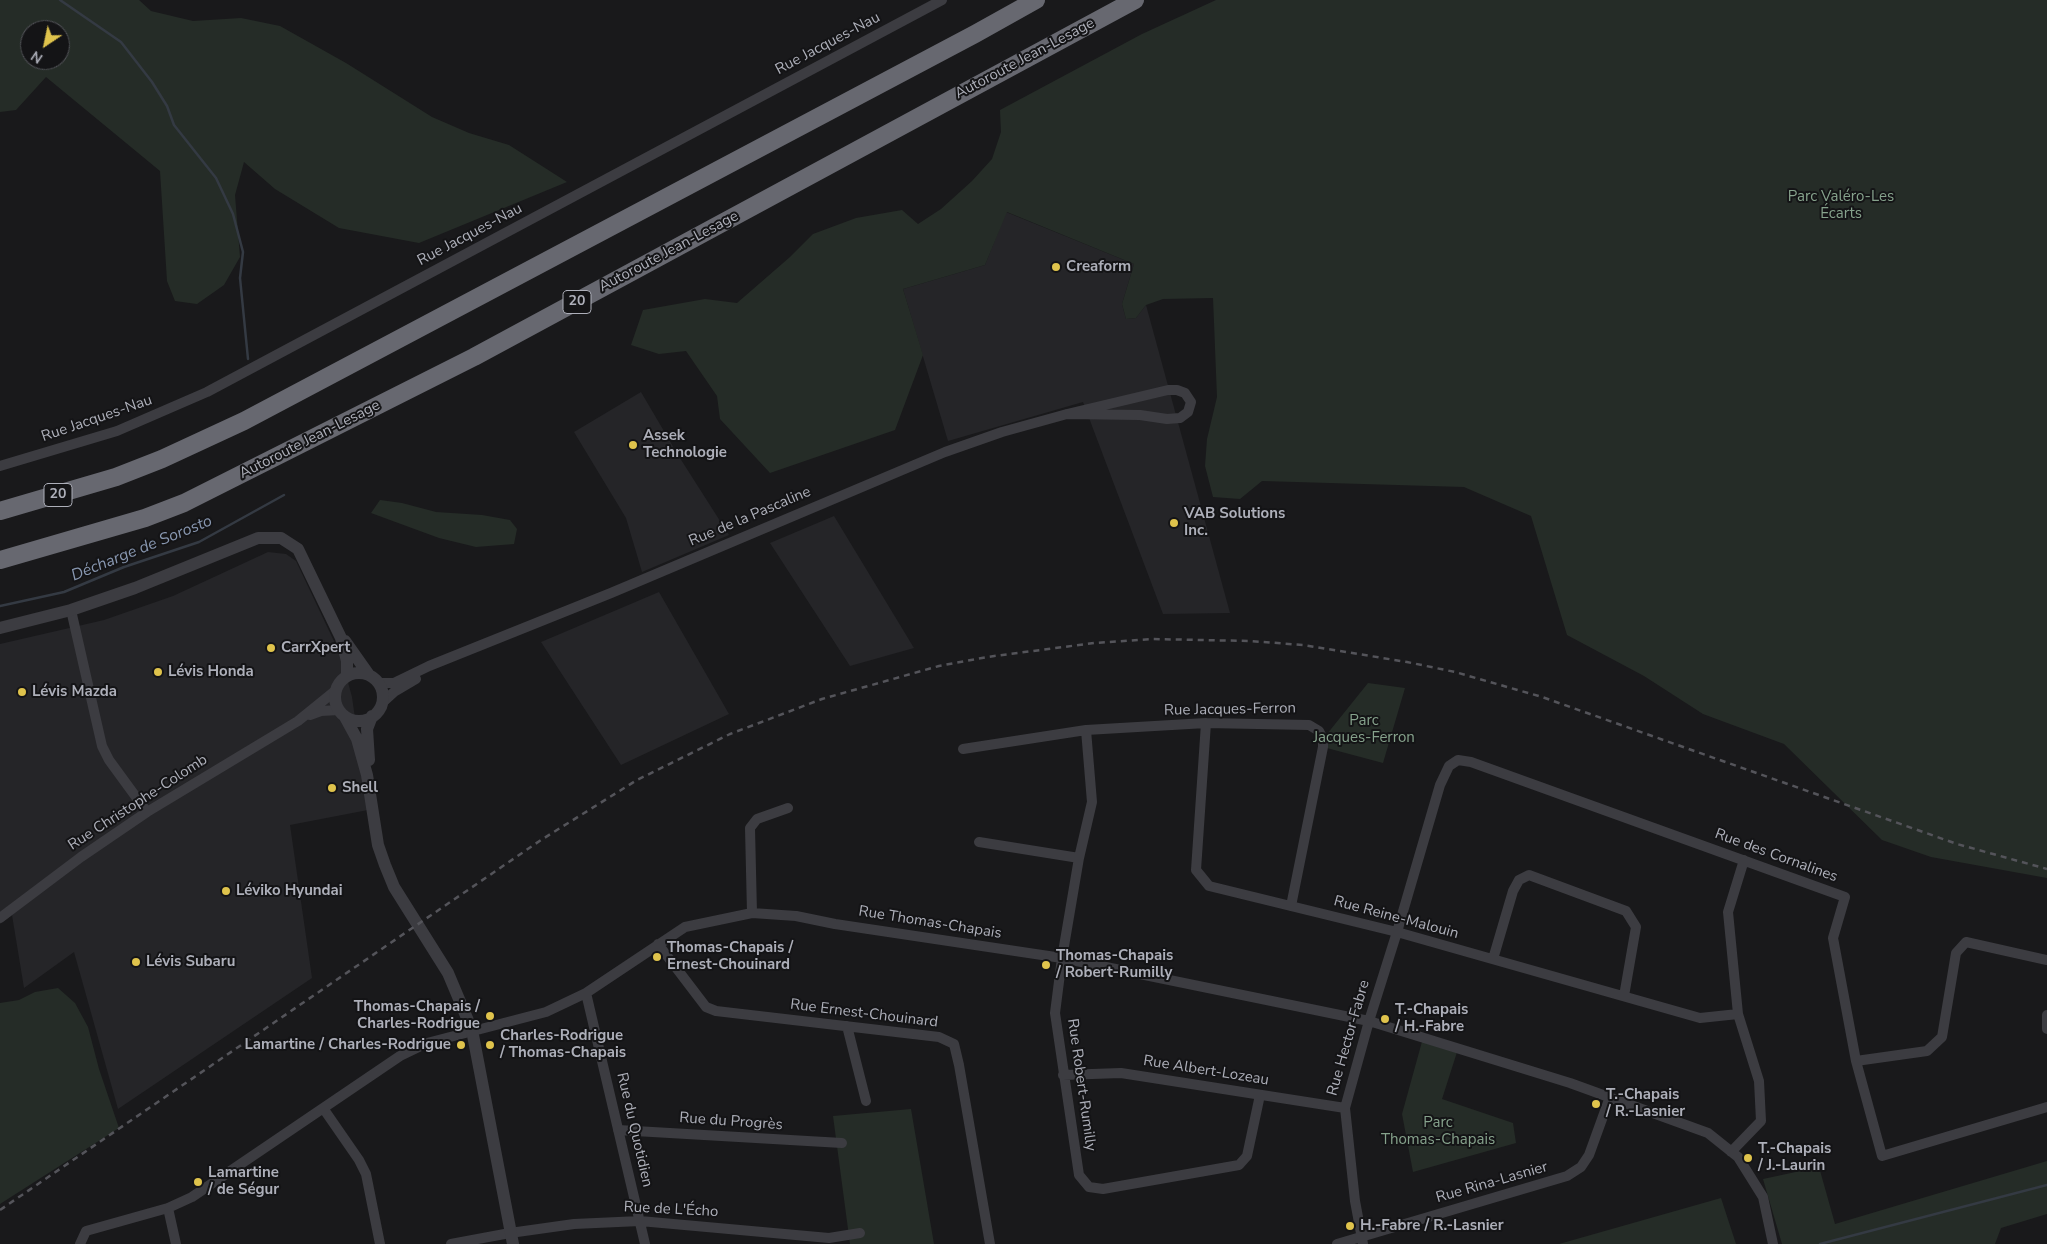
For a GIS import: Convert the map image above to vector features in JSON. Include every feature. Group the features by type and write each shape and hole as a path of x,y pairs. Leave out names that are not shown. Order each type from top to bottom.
{"highway":[{"name":"20","path":"0,511 116,477 162,459 244,421 967,39 1036,0"},
{"name":"Autoroute Jean-Lesage","path":"0,560 144,518 184,504 474,357 1135,0"}],"street":[{"name":"Rue Jacques-Nau","path":"0,466 118,431 207,392 942,0"},
{"name":"Rue de la Pascaline","path":"374,679 394,683 429,666 449,660 945,452 1002,432 1066,414 1168,390 1177,390 1185,393 1191,402 1188,412 1180,418 1173,419 1140,414 1066,414"},
{"path":"0,628 71,610 135,588 258,538 281,538 298,549 341,638 347,661 347,675"},
{"path":"71,610 102,746 109,760 147,812"},
{"path":"341,638 350,646 382,690 382,703 379,711 372,716 360,721 342,713"},
{"name":"Rue de la Pascaline","path":"382,703 394,692 449,660"},
{"path":"374,679 359,672 347,675 339,681 335,692 335,702 357,738 367,774 378,845 394,887 448,973 472,1030 512,1238"},
{"name":"Rue Christophe-Colomb","path":"0,918 147,812 298,720 335,692"},
{"name":"Rue Christophe-Colomb","path":"298,720 321,711 342,713"},
{"path":"367,774 369,763 366,729 372,716"},
{"name":"Rue Jacques-Ferron","path":"963,749 1086,730 1206,723 1309,725 1319,731 1323,739 1291,906"},
{"name":"Rue Reine-Malouin","path":"1206,723 1196,870 1209,886 1397,932 1700,1018 1738,1014"},
{"name":"Rue Robert-Rumilly","path":"1086,730 1092,802 1078,858 1055,1013 1079,1175 1088,1187 1103,1189 1239,1165 1247,1156 1260,1095"},
{"name":"Rue des Cornalines","path":"1397,932 1440,785 1449,766 1458,760 1472,762 1845,897 1833,938 1856,1061 1882,1156 2047,1107"},
{"path":"752,913 750,828 757,819 788,808"},
{"path":"978,842 1078,858"},
{"path":"1731,1152 1761,1121 1758,1081 1738,1014 1728,912 1744,860"},
{"path":"1493,959 1513,891 1519,880 1529,875 1626,911 1636,927 1624,996"},
{"name":"Rue Thomas-Chapais","path":"80,1244 86,1231 168,1208 192,1197 400,1056 427,1043 546,1012 586,993 685,927 752,913 796,916 835,924 1062,958 1368,1021 1610,1097 1708,1133 1738,1157 1763,1196 1774,1244"},
{"name":"Rue Hector-Fabre","path":"1363,1240 1355,1201 1345,1108 1368,1021 1397,932"},
{"path":"1856,1061 1927,1050 1942,1037 1956,954 1966,942 2047,960"},
{"name":"Rue Ernest-Chouinard","path":"658,944 706,1007 716,1011 939,1037 954,1044 990,1244"},
{"name":"Rue du Quotidien","path":"586,993 645,1244"},
{"path":"2047,1015 2047,1029"},
{"path":"847,1026 866,1101"},
{"name":"Rue Albert-Lozeau","path":"1063,1075 1121,1073 1345,1108"},
{"name":"Rue Rina-Lasnier","path":"1337,1244 1363,1240 1567,1176 1581,1167 1589,1155 1610,1097"},
{"path":"324,1108 359,1160 366,1174 380,1244"},
{"name":"Rue du Progrès","path":"618,1130 842,1143"},
{"path":"168,1208 176,1244"},
{"name":"Rue de L'Écho","path":"451,1244 512,1238 574,1224 640,1221 829,1238 860,1233"}],"shaded area":[{"path":"1006,212 1134,264 1122,304 1126,319 1136,318 1146,305 1230,613 1163,614 1083,402 948,441 903,289 985,265"},
{"path":"641,392 678,455 729,535 642,572 626,518 574,432"},
{"path":"834,516 914,648 850,666 770,543"},
{"path":"268,552 286,554 296,561 341,656 352,697 368,810 290,825 312,978 118,1109 74,952 24,988 12,915 0,924 0,644 104,620 173,596"},
{"path":"659,592 729,714 621,765 541,642"}],"green space":[{"path":"0,0 139,0 151,11 193,21 241,18 280,26 346,63 432,117 469,133 509,145 567,182 419,243 339,228 275,189 244,162 235,195 240,257 224,285 197,304 175,301 167,281 160,171 46,77 16,110 0,112"},
{"name":"Parc Valéro-Les Écarts","path":"1216,0 2047,0 2047,878 1931,857 1882,840 1784,744 1703,714 1644,676 1567,635 1531,516 1464,487 1262,481 1240,499 1213,497 1205,466 1207,439 1217,397 1213,298 1163,299 1146,305 1136,318 1126,319 1122,304 1134,264 1007,212 985,265 903,289 923,355 895,430 770,473 720,419 717,396 686,351 659,354 631,345 643,310 705,299 737,303 790,257 813,234 856,218 902,210 918,224 941,209 972,181 992,159 1001,132 1000,110 1142,34"},
{"path":"380,500 402,503 436,512 482,515 510,520 517,529 514,544 476,547 439,538 371,513"},
{"name":"Parc Jacques-Ferron","path":"1368,683 1405,688 1383,763 1323,747 1323,739"},
{"path":"58,988 75,1003 88,1027 99,1069 119,1128 0,1204 0,1003 19,1000 35,992"},
{"name":"Parc Thomas-Chapais","path":"1423,1038 1458,1049 1442,1099 1513,1123 1516,1143 1413,1172 1402,1114"},
{"path":"911,1109 934,1244 850,1244 833,1116"},
{"path":"2047,1161 2047,1214 2001,1228 1995,1244 1782,1244 1763,1179 1819,1167 1835,1224"},
{"path":"1721,1198 1736,1244 1559,1244"}],"waterway":[{"name":"Décharge de Sorosto","path":"60,0 121,42 152,82 167,106 174,125 216,178 233,214 243,252 240,278 248,359"},
{"name":"Décharge de Sorosto","path":"0,606 64,592 124,567 199,542 284,495"},
{"path":"1820,1244 2047,1185"}],"railway":[{"path":"0,1210 541,840 637,780 730,734 822,699 939,666 987,657 1094,643 1152,639 1250,641 1303,645 1407,662 1455,672 1542,697 1957,844 2047,869"}],"place":[{"name":"Creaform","path":"1056,267"},
{"name":"Assek Technologie","path":"633,445"},
{"name":"VAB Solutions Inc.","path":"1174,523"},
{"name":"CarrXpert","path":"271,648"},
{"name":"Lévis Honda","path":"158,672"},
{"name":"Lévis Mazda","path":"22,692"},
{"name":"Shell","path":"332,788"},
{"name":"Léviko Hyundai","path":"226,891"},
{"name":"Thomas-Chapais / Ernest-Chouinard","path":"657,957"},
{"name":"Lévis Subaru","path":"136,962"},
{"name":"Thomas-Chapais / Robert-Rumilly","path":"1046,965"},
{"name":"Thomas-Chapais / Charles-Rodrigue","path":"490,1016"},
{"name":"T.-Chapais / H.-Fabre","path":"1385,1019"},
{"name":"Lamartine / Charles-Rodrigue","path":"461,1045"},
{"name":"Charles-Rodrigue / Thomas-Chapais","path":"490,1045"},
{"name":"T.-Chapais / R.-Lasnier","path":"1596,1104"},
{"name":"T.-Chapais / J.-Laurin","path":"1748,1158"},
{"name":"Lamartine / de Ségur","path":"198,1182"},
{"name":"H.-Fabre / R.-Lasnier","path":"1350,1226"}]}
